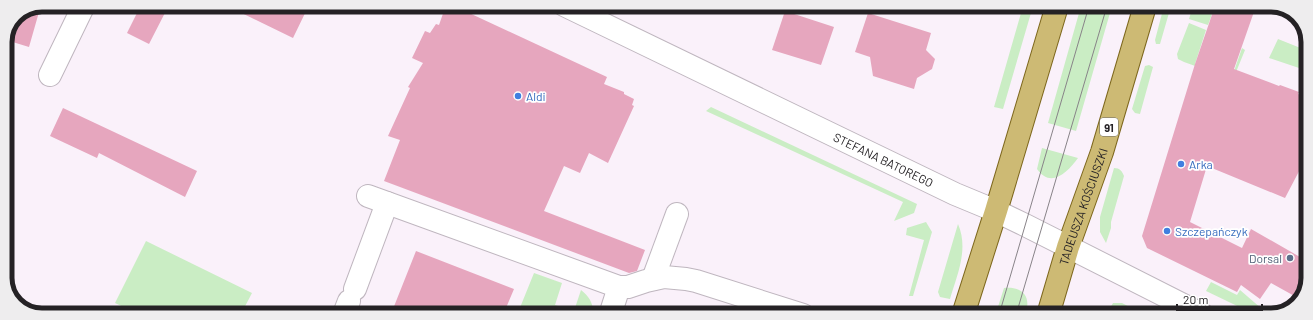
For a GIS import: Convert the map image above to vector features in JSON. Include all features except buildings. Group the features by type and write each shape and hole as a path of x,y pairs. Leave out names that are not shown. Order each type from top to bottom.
{"main road":[{"path":"965,308 996,211 1055,12"},
{"name":"TADEUSZA KOŚCIUSZKI","path":"1050,308 1068,247 1102,152 1143,12"}],"street":[{"path":"50,75 81,12"},
{"name":"STEFANA BATOREGO","path":"578,12 955,194 996,211 1189,308"},
{"path":"349,301 377,200 619,287 628,287 664,277 696,280 766,308"},
{"path":"653,279 677,214"},
{"path":"612,308 619,287"}],"green space":[{"path":"1021,12 1031,12 1003,109 994,107"},
{"path":"1079,12 1110,12 1076,131 1048,123"},
{"path":"1162,12 1169,12 1160,44 1156,44 1155,40"},
{"path":"1191,12 1213,12 1208,25 1189,19"},
{"path":"1189,23 1206,30 1195,64 1232,77 1242,48 1245,50 1234,77 1231,78 1226,77 1178,59 1177,54"},
{"path":"1278,39 1301,48 1301,69 1269,58"},
{"path":"1149,65 1153,67 1140,114 1135,113 1132,109 1145,66"},
{"path":"711,107 917,204 914,213 894,221 903,202 706,111"},
{"path":"1042,148 1078,158 1064,173 1053,178 1048,178 1042,175 1037,169"},
{"path":"1114,168 1120,170 1124,176 1106,243 1100,232 1100,217"},
{"path":"926,222 932,232 913,296 909,296 924,240 906,235 907,228"},
{"path":"958,224 962,243 961,262 950,299 940,297 938,292"},
{"path":"146,241 252,293 244,308 125,308 115,303"},
{"path":"534,273 562,283 555,305 564,308 520,308"},
{"path":"1211,282 1237,295 1240,290 1261,308 1241,308 1206,291"},
{"path":"1004,288 1011,288 1021,291 1026,298 1027,308 998,308"},
{"path":"581,290 586,295 593,307 575,308"},
{"path":"1113,303 1122,303 1132,308 1110,308"}],"tram line":[{"path":"1001,308 1087,12"},
{"path":"1018,308 1105,12"}],"place":[{"name":"Aldi","path":"518,96"},
{"name":"Arka","path":"1181,164"},
{"name":"Szczepańczyk","path":"1167,231"},
{"name":"Dorsal","path":"1290,258"}]}
